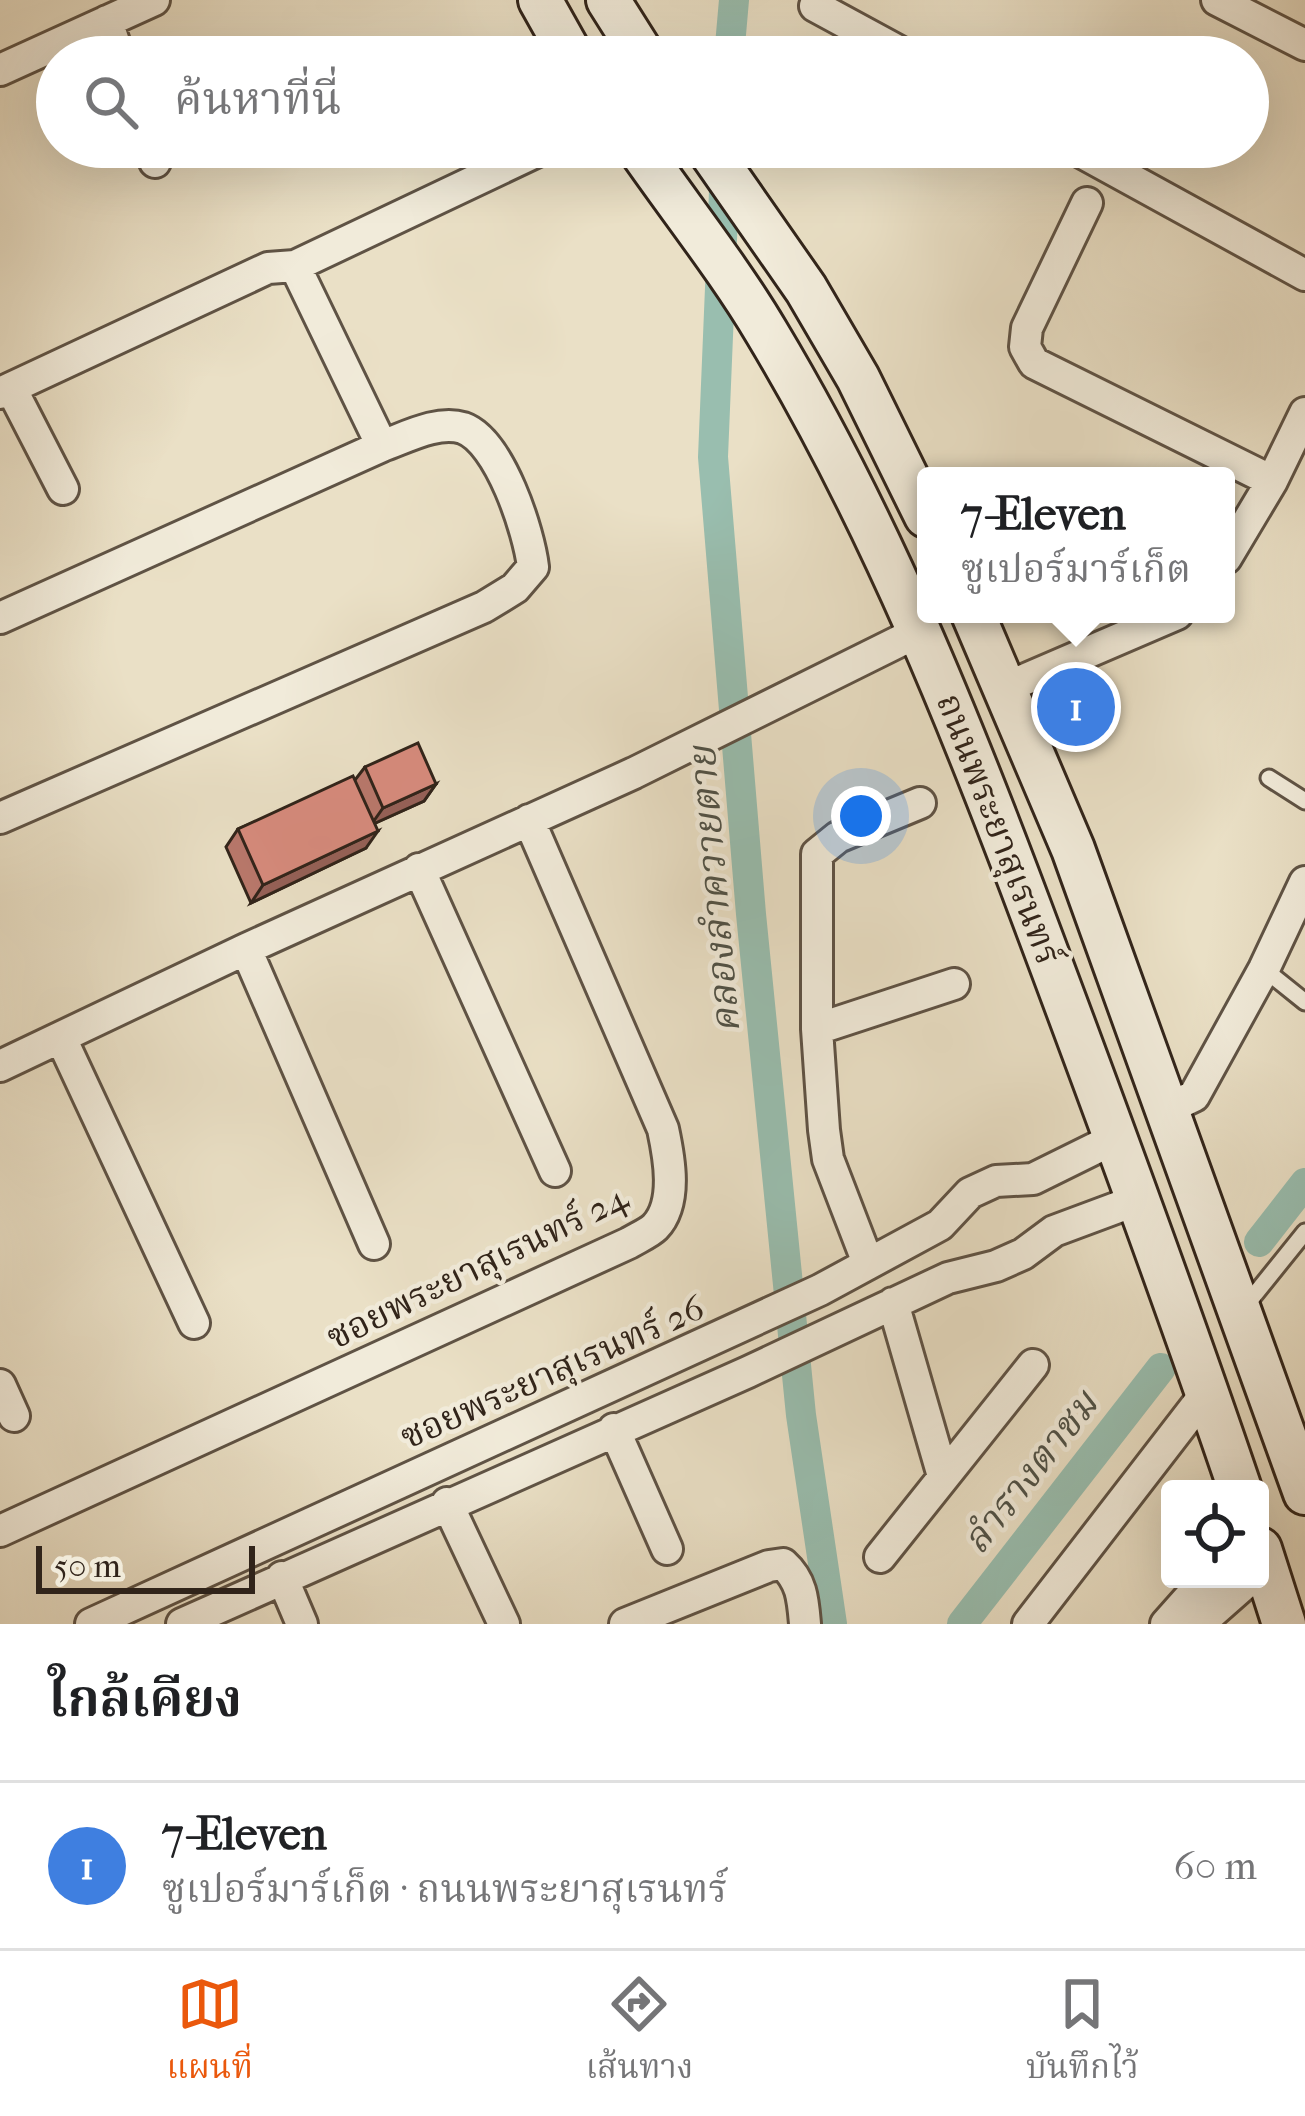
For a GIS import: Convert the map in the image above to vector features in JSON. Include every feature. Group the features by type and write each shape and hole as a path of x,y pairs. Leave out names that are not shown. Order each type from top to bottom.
{"street":[{"path":"74,36 154,0"},
{"path":"540,0 560,36"},
{"path":"608,0 631,36"},
{"path":"1216,0 1305,45"},
{"path":"815,6 870,36"},
{"path":"106,21 111,36"},
{"path":"0,70 36,53"},
{"path":"63,489 5,391 268,268 295,266 502,168"},
{"name":"ถนนพระยาสุเรนทร์","path":"653,168 766,330 837,458 920,631 985,783 1118,1137 1237,1480"},
{"path":"721,168 806,289 858,378 917,497"},
{"path":"1110,168 1305,275"},
{"path":"1087,203 1027,328 1024,347 1034,363 1272,481"},
{"path":"295,266 382,446"},
{"path":"1235,543 1305,413"},
{"path":"0,618 382,446 434,428 464,428 491,450 530,537 533,567 515,588 484,607 0,818"},
{"name":"ถนนพระยาสุเรนทร์","path":"977,623 1072,849 1305,1492"},
{"path":"1005,688 1157,623"},
{"path":"0,1066 634,772 920,631"},
{"path":"868,1263 829,1159 817,1028 817,854 838,836 920,803"},
{"name":"ซอยพระยาสุเรนทร์ 24","path":"0,1531 629,1243 657,1225 669,1196 669,1155 663,1129 529,820"},
{"path":"419,869 555,1171"},
{"path":"1168,1108 1194,1096 1264,969 1305,882"},
{"path":"246,949 374,1244"},
{"path":"817,1028 953,984"},
{"path":"61,1038 194,1323"},
{"name":"ซอยพระยาสุเรนทร์ 26","path":"91,1624 820,1290 940,1225 970,1193 996,1181 1033,1179 1118,1137"},
{"path":"1033,1179 1054,1231"},
{"path":"182,1624 948,1278 1010,1260 1054,1231 1140,1199"},
{"path":"893,1303 943,1476"},
{"path":"880,1557 1033,1365"},
{"path":"0,1385 14,1416"},
{"path":"1028,1624 1207,1392"},
{"path":"614,1429 667,1549"},
{"path":"478,1448 499,1480"},
{"path":"447,1504 504,1624"},
{"path":"625,1624 783,1564 795,1575 802,1593 805,1624"},
{"path":"282,1577 302,1624"},
{"path":"1166,1624 1198,1588"},
{"path":"1199,1624 1236,1588"},
{"path":"1268,1588 1284,1624"}],"lane":[{"path":"1269,778 1305,801"},
{"path":"1264,969 1305,1002"},
{"path":"1242,1310 1305,1232"}],"building":[{"path":"418,743 436,784 383,808 365,767"},
{"path":"353,776 378,831 263,885 238,829"}],"waterway":[{"name":"คลองลำควายตาย","path":"731,36 734,0"},
{"name":"คลองลำควายตาย","path":"725,168 713,457 751,914 801,1415 832,1624"},
{"name":"ลำรางตาชม","path":"1259,1242 1305,1183"},
{"name":"ลำรางตาชม","path":"962,1624 1161,1368"}],"place":[{"name":"7-Eleven","path":"1076,707"}]}
